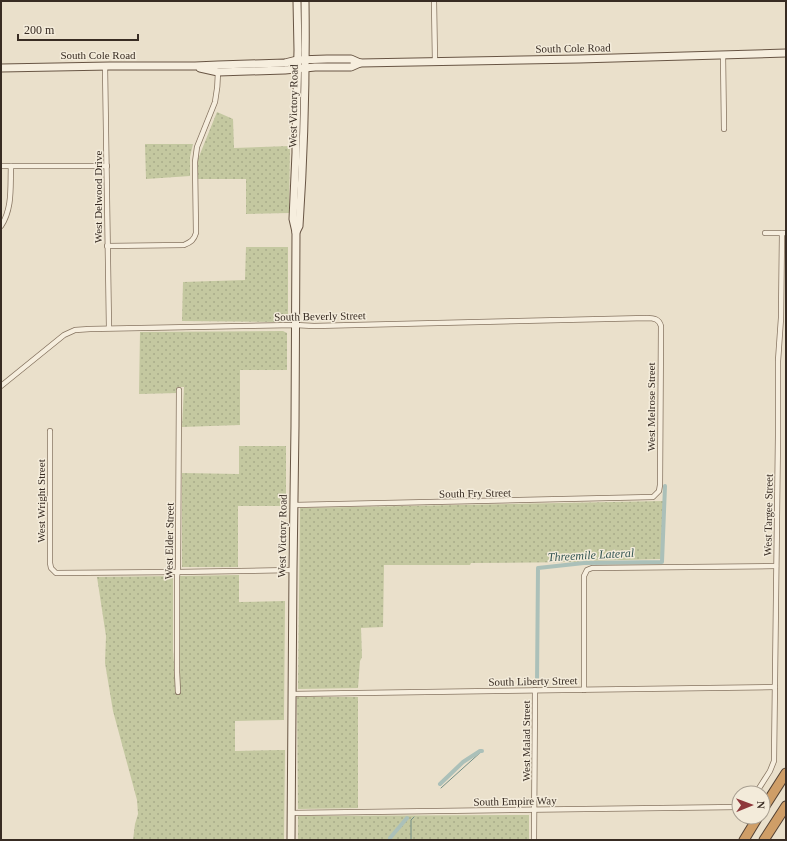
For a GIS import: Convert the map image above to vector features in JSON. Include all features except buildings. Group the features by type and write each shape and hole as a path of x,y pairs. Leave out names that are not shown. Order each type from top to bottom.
{"highway":[{"path":"771,797 786,774"},
{"path":"764,840 786,806"},
{"path":"744,840 753,825"}],"main road":[{"name":"West Victory Road","path":"291,840 292,570 295,426 296,232 293,220 296,152 297,1"},
{"name":"West Victory Road","path":"296,232 299,226 303,172 305,68 304,1"},
{"name":"South Cole Road","path":"219,68 231,64 285,63 305,59 351,59 360,63 786,53"},
{"name":"South Cole Road","path":"1,68 196,66 285,70 352,67 360,63"},
{"name":"West Victory Road","path":"295,188 297,209 300,211"}],"street":[{"path":"434,1 435,62"},
{"path":"724,55 724,129"},
{"name":"West Delwood Drive","path":"105,66 109,328"},
{"path":"107,246 184,245 191,242 194,238 196,233 195,162 197,147 217,94 219,68"},
{"path":"1,166 107,166"},
{"path":"1,226 8,212 10,201 11,166"},
{"path":"766,233 784,233"},
{"name":"West Targee Street","path":"761,785 770,771 774,761 778,361 784,233"},
{"name":"South Beverly Street","path":"1,386 64,335 75,330 109,328 295,325 322,326 647,318 658,320"},
{"name":"West Melrose Street","path":"656,494 659,491 660,485 661,326 658,320"},
{"name":"West Elder Street","path":"178,692 177,572 179,390"},
{"name":"West Wright Street","path":"50,431 50,563 54,572 58,574 177,572"},
{"name":"South Fry Street","path":"294,505 649,498 656,494"},
{"path":"584,690 584,576 587,570 592,568 776,566"},
{"path":"177,572 292,570"},
{"name":"South Liberty Street","path":"292,694 775,686"},
{"name":"West Malad Street","path":"534,840 535,690"},
{"name":"South Empire Way","path":"291,813 731,806"}],"green space":[{"path":"217,112 233,119 234,148 290,146 289,213 246,214 246,179 198,179 198,159"},
{"path":"145,144 193,144 190,157 190,176 146,179"},
{"path":"246,247 288,247 288,317 280,322 182,321 183,282 245,280"},
{"path":"283,331 287,333 287,370 240,370 240,425 182,427 184,387 177,387 177,393 139,394 140,332"},
{"path":"239,446 286,446 286,506 238,506 238,567 182,567 182,473 239,474"},
{"path":"664,501 664,559 471,563 470,565 384,565 383,627 361,628 362,657 360,661 358,688 298,689 300,508"},
{"path":"239,575 239,602 285,601 284,720 235,721 235,751 285,750 284,840 133,840 138,814 137,800 113,711 105,663 106,636 97,577 173,576 173,650 176,694 180,693 180,576"},
{"path":"297,697 358,697 358,808 298,809"},
{"path":"529,815 529,840 298,840 298,816"}],"waterway":[{"name":"Threemile Lateral","path":"537,684 538,568 584,563 662,562 665,486"},
{"path":"441,788 482,751"},
{"name":"Threemile Lateral","path":"440,784 463,762 482,751"},
{"path":"411,840 411,820 414,817"},
{"name":"Threemile Lateral","path":"390,840 390,838 407,818"}]}
